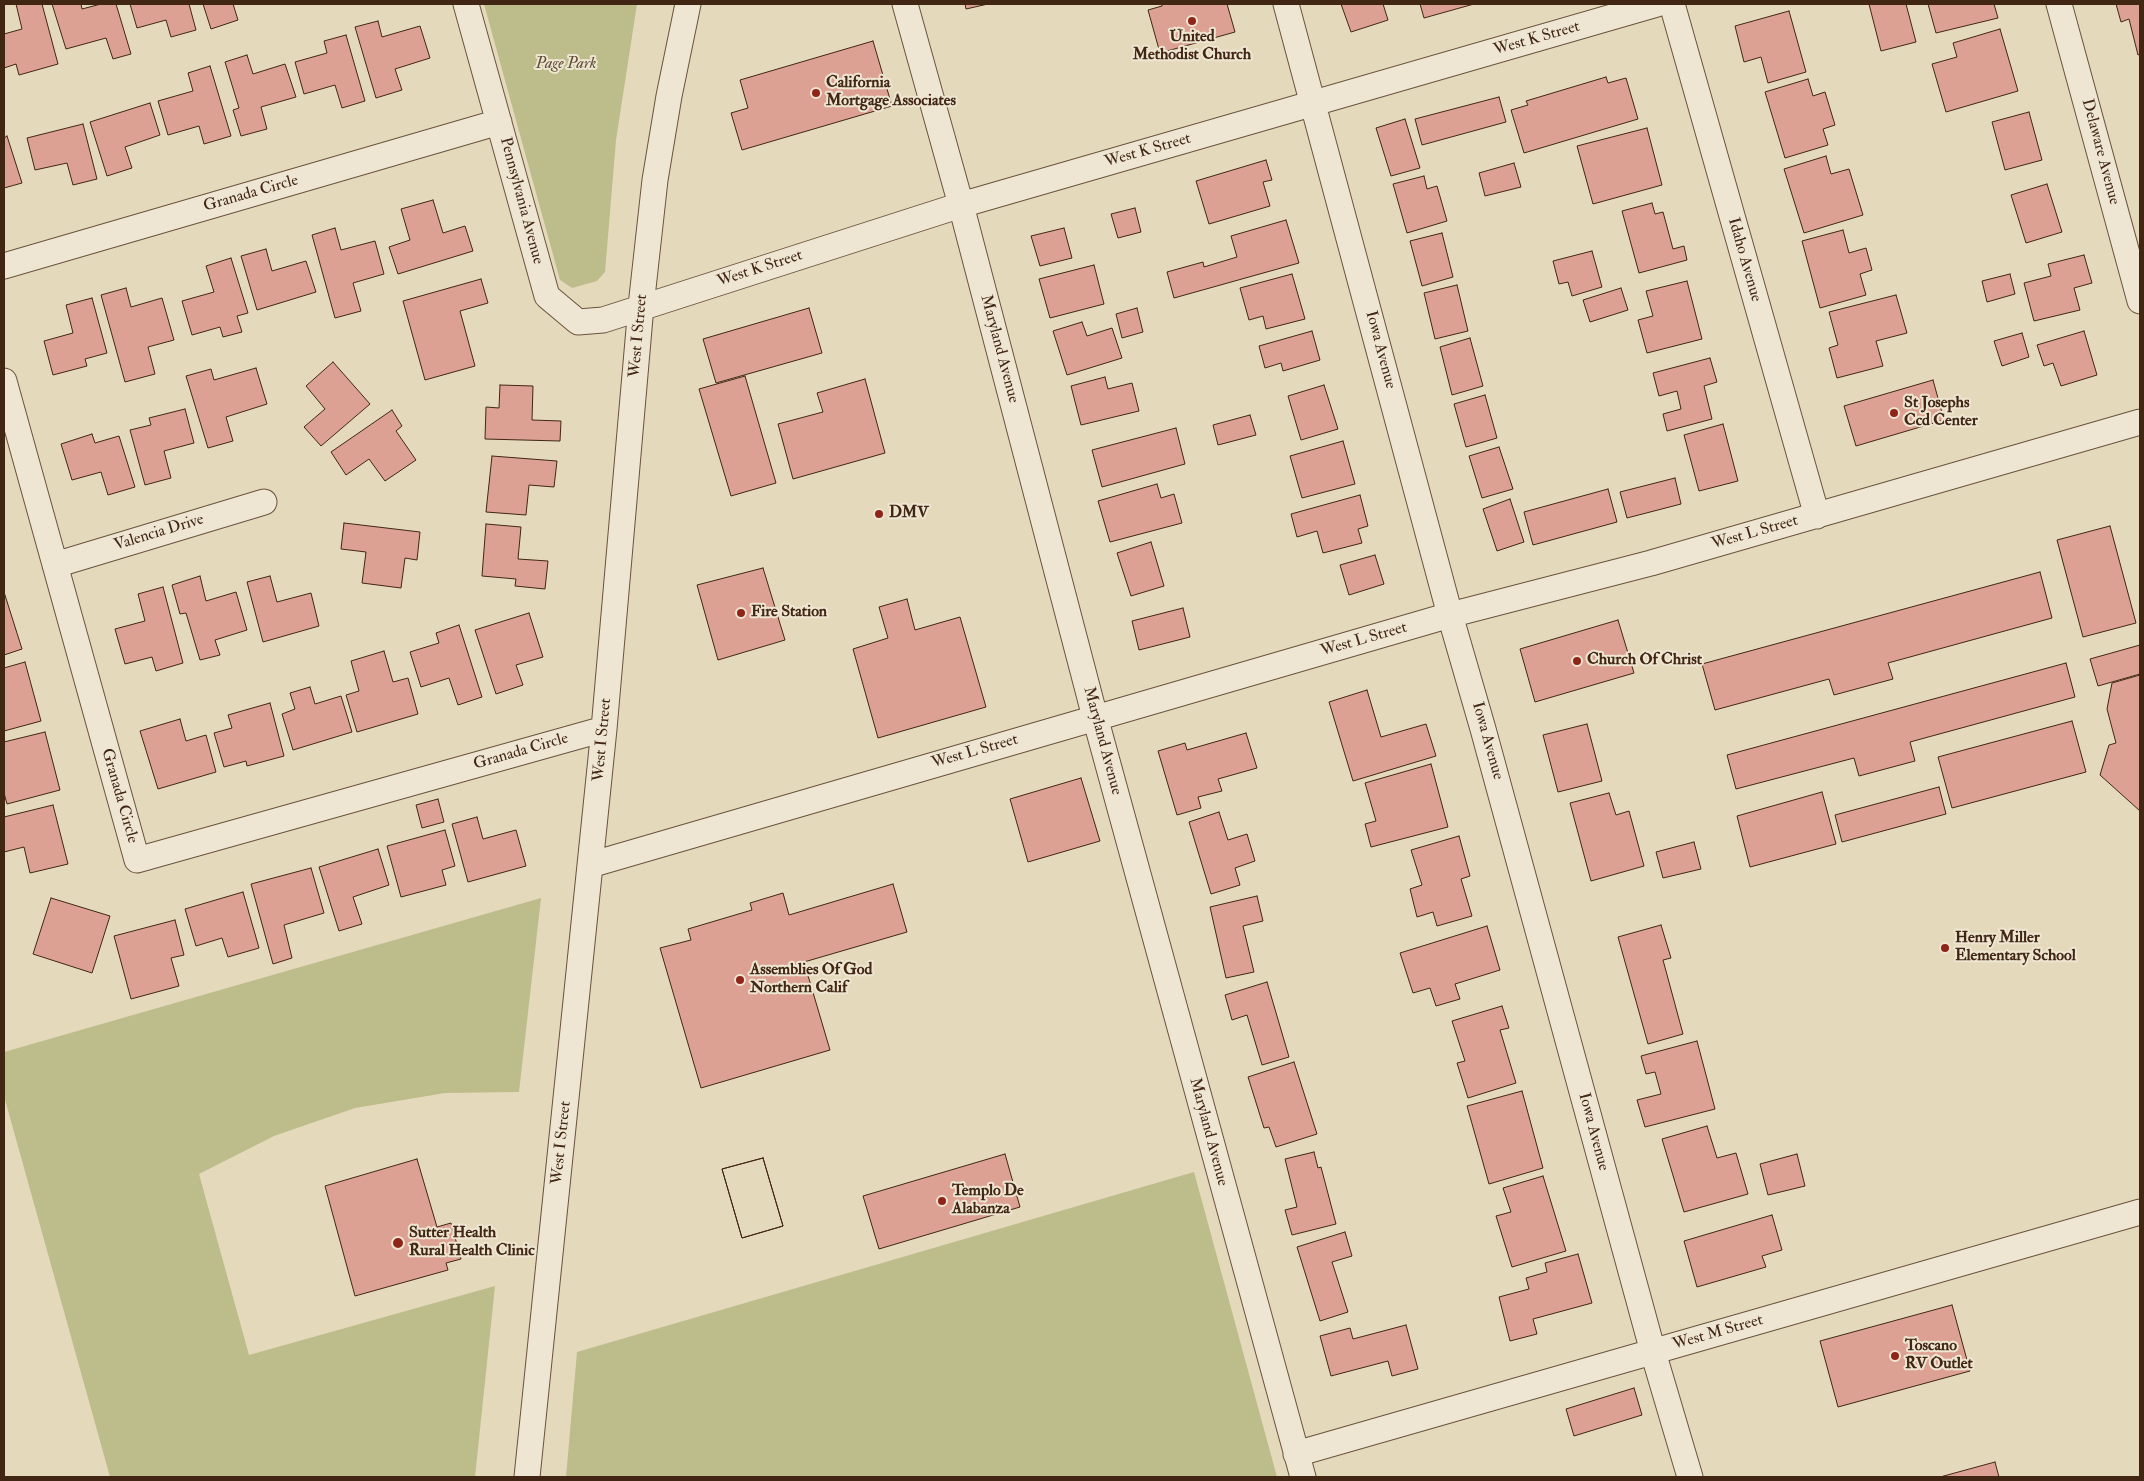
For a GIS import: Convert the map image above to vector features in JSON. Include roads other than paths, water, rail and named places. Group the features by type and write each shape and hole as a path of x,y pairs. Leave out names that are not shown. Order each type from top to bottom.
{"street":[{"name":"Pennsylvania Avenue","path":"466,4 547,296 578,322 603,320 641,306"},
{"name":"West I Street","path":"527,1477 604,729 641,306 655,180 668,96 688,4"},
{"name":"Maryland Avenue","path":"905,4 961,205 1095,717 1300,1466"},
{"name":"Iowa Avenue","path":"1286,4 1450,615 1484,729 1653,1352 1690,1477"},
{"name":"West K Street","path":"641,306 961,205 1657,4"},
{"name":"Idaho Avenue","path":"1672,4 1817,516"},
{"name":"Delaware Avenue","path":"2059,4 2140,301"},
{"name":"Granada Circle","path":"4,266 499,122"},
{"name":"Granada Circle","path":"4,381 137,860 604,729"},
{"name":"West L Street","path":"590,865 1450,615 1651,563 2140,422"},
{"name":"Valencia Drive","path":"55,565 264,502"},
{"name":"West M Street","path":"1300,1466 1653,1352 2140,1212"}],"place":[{"name":"United Methodist Church","path":"1192,21"},
{"name":"California Mortgage Associates","path":"816,93"},
{"name":"St Josephs Ccd Center","path":"1894,413"},
{"name":"DMV","path":"879,514"},
{"name":"Fire Station","path":"741,613"},
{"name":"Church Of Christ","path":"1577,661"},
{"name":"Henry Miller Elementary School","path":"1945,948"},
{"name":"Assemblies Of God Northern Calif","path":"740,980"},
{"name":"Templo De Alabanza","path":"942,1201"},
{"name":"Sutter Health Rural Health Clinic","path":"398,1243"},
{"name":"Toscano RV Outlet","path":"1895,1356"}],"park label":[{"name":"Page Park","path":"566,65"}]}
